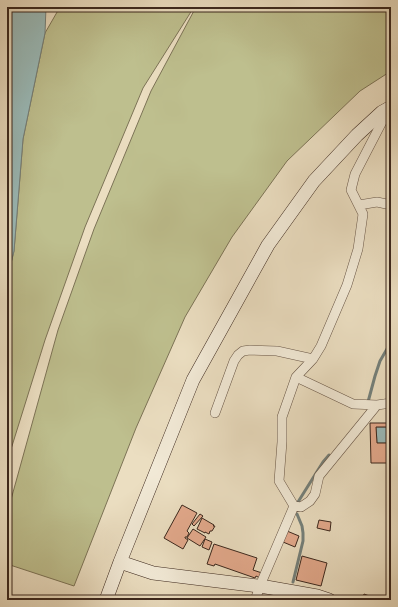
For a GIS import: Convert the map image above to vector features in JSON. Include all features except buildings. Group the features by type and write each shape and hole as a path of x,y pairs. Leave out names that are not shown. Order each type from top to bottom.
{"street":[{"path":"377,405 319,476 315,494 310,501 301,507 294,506 279,482 282,417 296,377 313,359 321,346 348,285 358,250 364,214 351,190 355,174 383,120 386,109"},
{"path":"106,600 193,380 268,245 314,182 357,135 386,109"},
{"path":"359,205 377,202 391,205"},
{"path":"215,413 234,361 243,351 277,351 313,359"},
{"path":"296,377 353,404 391,404"},
{"path":"255,600 294,506"},
{"path":"120,562 153,573 260,587 317,596 329,600"}],"green space":[{"path":"60,7 194,7 143,88 85,227 45,340 7,462 7,279 14,251 23,139 45,33"},
{"path":"196,7 391,7 391,71 360,91 287,161 232,237 185,317 136,428 74,586 7,564 7,514 58,330 94,229 151,91"}],"water":[{"path":"7,7 46,7 45,33 23,139 14,251 7,279"},
{"path":"376,427 391,427 391,443 377,443"}],"waterway":[{"path":"368,402 380,361 391,342"},
{"path":"298,502 329,455"},
{"path":"293,582 303,541 302,526 297,514"}]}
